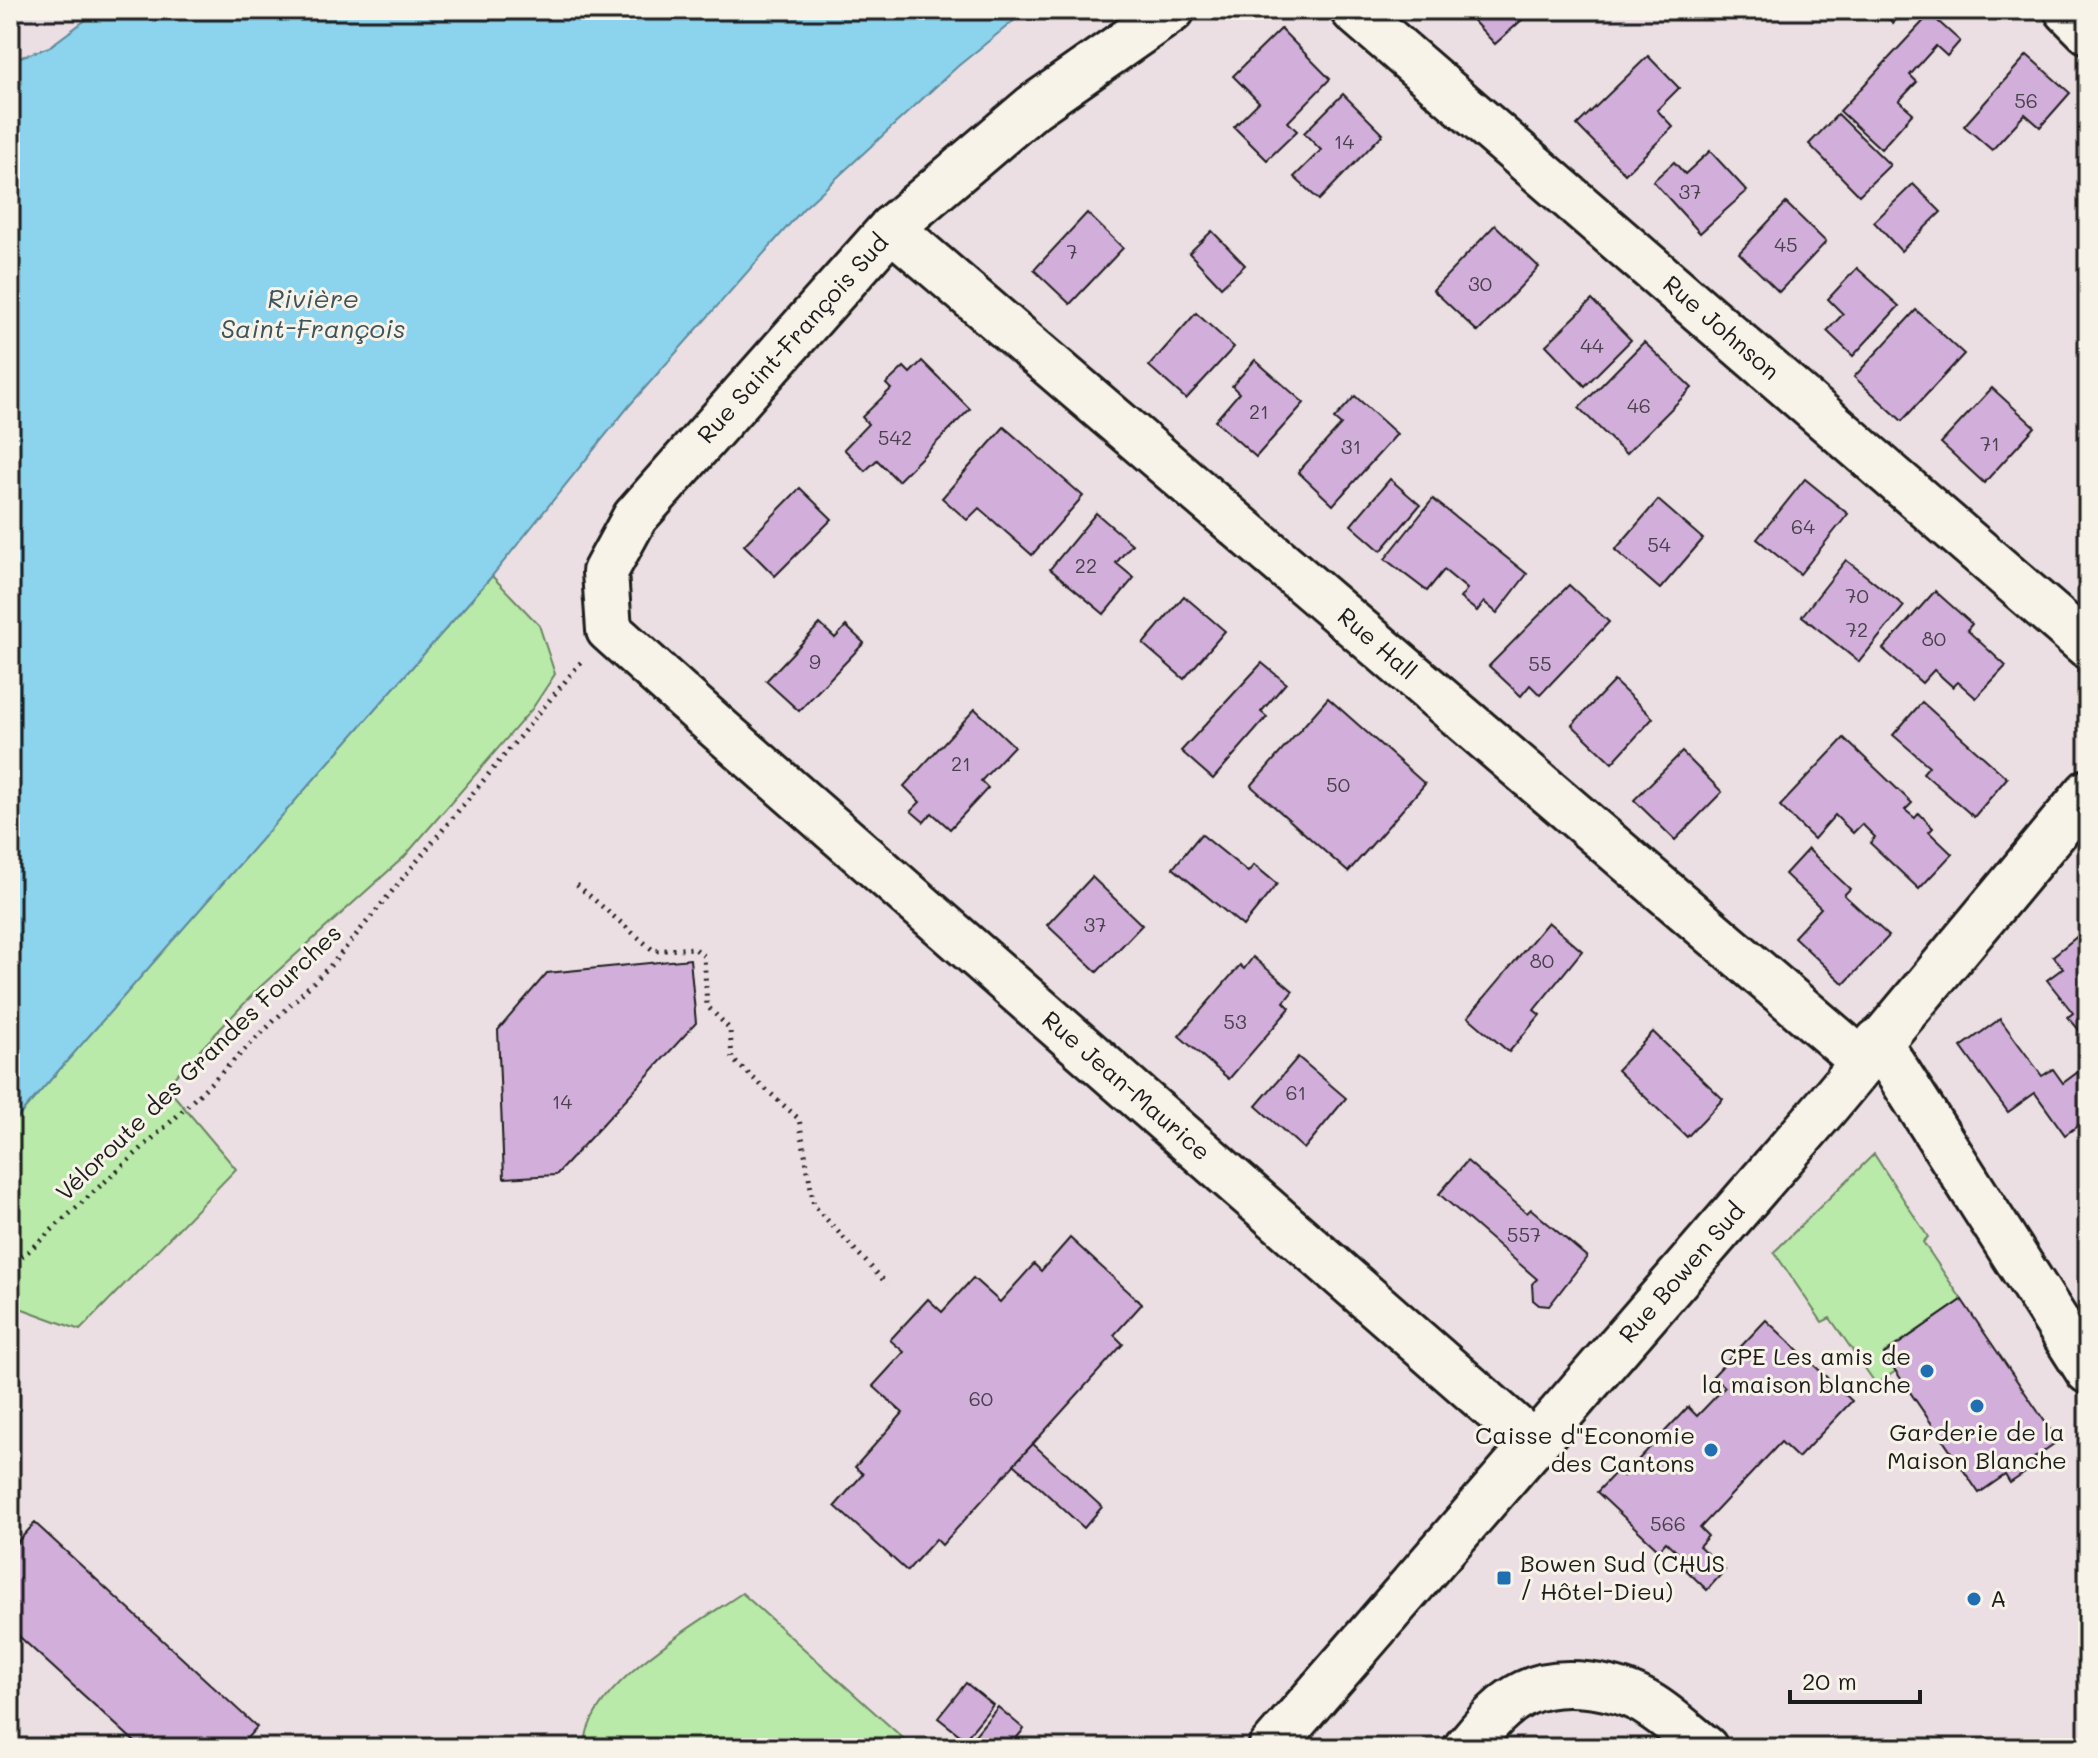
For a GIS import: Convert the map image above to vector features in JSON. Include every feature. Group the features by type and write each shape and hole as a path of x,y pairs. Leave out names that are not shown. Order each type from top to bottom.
{"street":[{"name":"Rue Saint-François Sud","path":"718,728 609,630 605,572 635,517 891,228 1033,107 1172,10"},
{"name":"Rue Johnson","path":"1353,10 2088,646"},
{"path":"2067,10 2088,31"},
{"name":"Rue Hall","path":"891,228 1870,1051 2024,1269 2088,1371"},
{"name":"Rue Jean-Maurice","path":"718,728 1534,1444"},
{"name":"Rue Bowen Sud","path":"1271,1748 1870,1051 2088,792"},
{"path":"1466,1748 1505,1707 1524,1693 1555,1683 1608,1690 1649,1704 1705,1748"}],"path":[{"name":"Véloroute des Grandes Fourches","path":"10,1268 176,1117 333,963 589,653"},
{"path":"577,885 654,951 694,948 704,956 707,1006 730,1029 732,1059 799,1119 814,1206 887,1284"},
{"path":"1891,1748 1899,1738"}],"green space":[{"path":"492,576 539,625 555,674 532,709 405,856 259,988 166,1086 236,1169 80,1330 20,1308 10,1316 10,1126"},
{"path":"1874,1154 1928,1237 1923,1242 1962,1300 1884,1353 1896,1371 1876,1384 1830,1318 1822,1322 1774,1252"},
{"path":"742,1593 914,1748 585,1748 589,1725 602,1703 622,1681 672,1640"}],"water":[{"name":"Rivière Saint-François","path":"99,10 1027,10 958,66 803,209 629,406 492,576 10,1126 10,61 49,47"}],"building":[{"path":"1456,10 1533,10 1495,44 1465,12 1461,15"},
{"path":"1880,10 1905,10 1893,23"},
{"path":"1930,14 1960,41 1947,56 1936,46 1910,75 1917,82 1899,101 1913,113 1881,149 1840,111"},
{"path":"1281,29 1330,79 1288,122 1297,131 1267,160 1234,127 1259,102 1233,76"},
{"path":"2027,55 2070,93 2040,127 2025,114 1992,150 1964,126"},
{"path":"1648,56 1679,88 1657,110 1673,127 1625,174 1577,125"},
{"path":"1343,94 1383,134 1319,200 1294,177 1321,150 1304,133"},
{"path":"1838,114 1890,165 1859,195 1809,144"},
{"path":"1710,151 1747,191 1700,233 1653,181 1674,162 1685,174"},
{"path":"1913,184 1941,212 1901,251 1874,222"},
{"path":"1786,203 1826,242 1779,292 1739,253"},
{"path":"1087,213 1123,248 1070,304 1034,270"},
{"path":"1495,225 1539,267 1478,332 1433,290"},
{"path":"1212,231 1245,265 1221,287 1189,253"},
{"path":"1857,268 1899,306 1853,356 1827,331 1843,314 1828,299"},
{"path":"1592,300 1631,340 1585,386 1546,345"},
{"path":"1916,310 1964,354 1902,421 1854,377"},
{"path":"1196,313 1234,347 1186,399 1149,366"},
{"path":"1644,342 1692,388 1626,454 1579,408"},
{"path":"1255,360 1304,403 1256,457 1215,421 1239,393 1232,386"},
{"path":"922,361 970,409 898,481 877,460 865,471 844,449 868,424 862,417 891,389 886,384 904,367 910,373"},
{"path":"1992,388 2035,427 1984,483 1941,443"},
{"path":"1355,396 1397,434 1333,505 1298,472 1341,425 1334,419"},
{"path":"1004,427 1083,496 1032,555 979,508 967,520 942,498"},
{"path":"1390,479 1420,505 1381,551 1351,525"},
{"path":"1805,479 1848,514 1800,574 1757,539"},
{"path":"800,488 832,519 775,576 744,545"},
{"path":"1433,499 1527,574 1497,613 1484,602 1477,611 1460,598 1467,589 1444,570 1427,591 1385,559"},
{"path":"1658,500 1703,539 1660,589 1615,550"},
{"path":"1096,513 1132,544 1116,563 1134,578 1104,614 1050,569"},
{"path":"1846,560 1904,606 1859,662 1802,616"},
{"path":"1569,585 1609,622 1540,695 1530,685 1521,696 1489,666"},
{"path":"1935,591 1972,624 1967,630 2006,666 1976,698 1958,682 1953,687 1934,670 1922,683 1883,649"},
{"path":"1184,596 1225,631 1184,679 1143,644"},
{"path":"820,624 835,638 846,626 864,643 799,711 766,681"},
{"path":"1262,663 1286,683 1261,712 1267,717 1213,779 1181,751"},
{"path":"1614,681 1653,718 1612,763 1572,725"},
{"path":"1328,698 1425,784 1348,872 1251,786"},
{"path":"1922,702 2007,778 1974,817 1923,773 1929,766 1893,735"},
{"path":"975,709 1014,746 981,781 988,788 950,829 932,813 924,822 911,811 920,802 904,786"},
{"path":"1844,738 1912,803 1905,810 1915,818 1919,813 1933,828 1929,832 1952,854 1919,889 1870,843 1875,837 1862,824 1853,833 1835,815 1814,839 1780,806"},
{"path":"1682,752 1722,792 1675,840 1634,800"},
{"path":"1201,834 1248,872 1254,865 1277,884 1243,926 1173,868"},
{"path":"1808,849 1850,889 1844,895 1889,936 1844,984 1794,937 1821,908 1785,874"},
{"path":"1092,877 1142,925 1097,972 1047,925"},
{"path":"1548,922 1582,951 1534,1010 1540,1015 1509,1052 1468,1017"},
{"path":"2084,931 2088,936 2088,1041 2068,1017 2073,1013 2047,980 2063,968 2053,956"},
{"path":"1253,957 1293,991 1284,1002 1290,1008 1229,1079 1179,1036 1240,965 1244,969"},
{"path":"690,959 696,1023 556,1175 504,1178 498,1030 547,973"},
{"path":"2000,1019 2042,1076 2053,1069 2063,1083 2078,1072 2088,1086 2088,1118 2065,1135 2035,1093 2008,1112 1961,1047"},
{"path":"1653,1032 1723,1099 1687,1137 1617,1070"},
{"path":"1298,1057 1346,1098 1304,1149 1256,1106"},
{"path":"1467,1161 1527,1213 1531,1209 1587,1257 1549,1306 1539,1305 1533,1300 1532,1284 1537,1279 1439,1194"},
{"path":"1070,1238 1142,1304 1114,1335 1123,1344 942,1545 936,1539 907,1571 835,1506 863,1474 855,1467 903,1413 873,1386 904,1352 890,1340 928,1299 942,1312 973,1278 1000,1302 1034,1264 1041,1271"},
{"name":"Garderie de la Maison Blanche","path":"1962,1300 2058,1441 2034,1458 2038,1464 2010,1483 2005,1475 1979,1493 1884,1354"},
{"name":"Caisse d\"Economie des Cantons","path":"1766,1320 1852,1401 1798,1458 1781,1442 1700,1528 1708,1536 1699,1546 1725,1570 1707,1590 1683,1567 1688,1562 1666,1542 1659,1550 1597,1492 1618,1470 1623,1476 1688,1407 1697,1416 1725,1387 1713,1376"},
{"path":"1033,1444 1102,1507 1084,1528 1014,1464"},
{"path":"35,1523 257,1727 238,1748 134,1748 137,1744 10,1628 10,1550"},
{"path":"966,1683 993,1705 965,1739 938,1718"},
{"path":"998,1707 1024,1729 1008,1748 977,1748 969,1742"}],"place":[{"name":"CPE Les amis de la maison blanche","path":"1927,1371"},
{"name":"Garderie de la Maison Blanche","path":"1977,1406"},
{"name":"Caisse d\"Economie des Cantons","path":"1711,1450"},
{"name":"Bowen Sud (CHUS / Hôtel-Dieu)","path":"1504,1578"},
{"name":"A","path":"1974,1599"}]}
